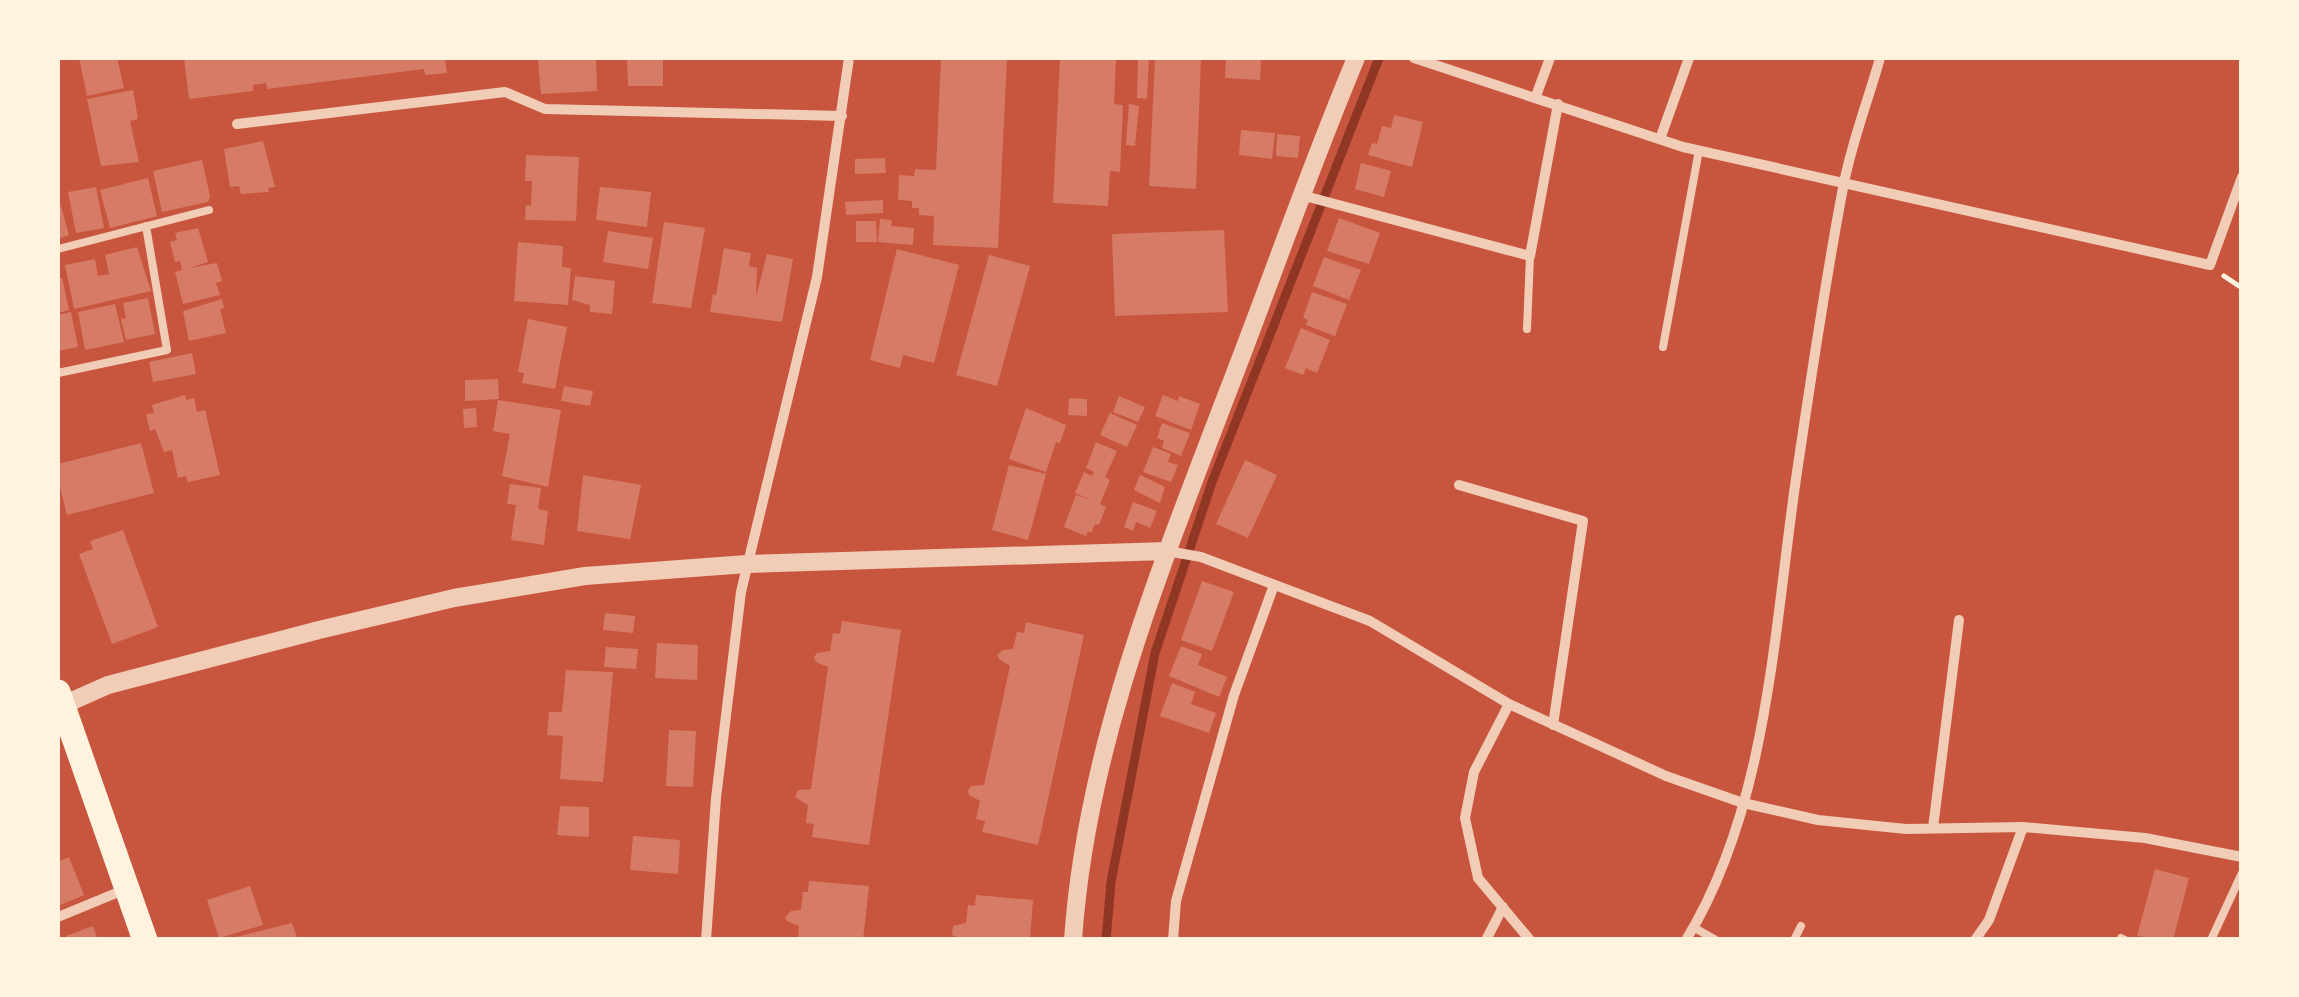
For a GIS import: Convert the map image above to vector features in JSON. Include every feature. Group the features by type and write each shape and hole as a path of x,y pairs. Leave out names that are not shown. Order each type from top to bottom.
{"main road":[{"path":"59,701 145,940"}],"street":[{"path":"706,940 716,798 741,592 818,277 849,58"},
{"path":"1073,940 1096,777 1166,551 1356,58"},
{"path":"1414,58 1699,150 2210,265 2242,176"},
{"path":"1536,96 1550,58"},
{"path":"1660,139 1689,58"},
{"path":"1686,940 1727,855 1743,803 1766,692 1844,185 1880,58"},
{"path":"237,124 504,92 545,109 842,116"},
{"path":"1301,195 1530,256 1558,104"},
{"path":"1459,485 1583,521 1552,725"},
{"path":"59,701 108,685 454,598 626,571 1166,551 1201,556 1370,621 1509,704 1552,725 1666,776 1743,803 1818,820 1934,828 2023,826 2145,838 2242,857"},
{"path":"1172,940 1176,902 1234,695 1274,585"},
{"path":"1934,828 1959,620"},
{"path":"1509,704 1474,772 1466,818 1478,878 1530,940"},
{"path":"1976,940 1988,920 2023,826"},
{"path":"58,917 126,889"},
{"path":"1486,940 1502,906"}],"lane":[{"path":"1663,347 1699,150"},
{"path":"58,249 208,210"},
{"path":"58,373 167,350 146,226"},
{"path":"1527,328 1530,256"},
{"path":"2211,940 2242,872"},
{"path":"1794,940 1801,926"},
{"path":"1693,927 1716,940"}],"building":[{"path":"79,58 117,58 124,88 87,96"},
{"path":"184,58 442,58 447,73 425,75 424,69 267,89 266,83 253,85 253,91 189,99"},
{"path":"596,58 597,91 541,94 538,60"},
{"path":"627,58 663,58 663,86 628,86"},
{"path":"941,58 1007,58 998,248 933,245 934,216 919,215 919,208 912,208 912,201 898,200 899,175 914,176 915,169 936,170"},
{"path":"1060,58 1116,58 1114,104 1123,105 1120,172 1110,171 1108,206 1053,203"},
{"path":"1138,58 1149,58 1147,99 1137,98"},
{"path":"1155,58 1201,58 1196,189 1149,186"},
{"path":"1226,58 1261,58 1260,80 1225,78"},
{"path":"133,90 138,119 130,121 139,162 101,166 87,99"},
{"path":"1129,104 1139,106 1135,146 1126,145"},
{"path":"1394,115 1423,122 1412,167 1368,155 1372,143 1377,144 1382,126 1391,128"},
{"path":"1241,130 1275,133 1272,159 1239,155"},
{"path":"1277,134 1300,136 1298,158 1276,156"},
{"path":"263,141 275,187 268,188 269,192 241,194 239,186 230,187 224,149"},
{"path":"526,155 579,157 576,221 525,220 526,205 531,206 532,181 525,181"},
{"path":"885,158 886,173 855,174 855,159"},
{"path":"202,160 208,202 162,212 153,171"},
{"path":"1361,163 1391,171 1384,197 1355,189"},
{"path":"148,178 157,216 110,228 100,190"},
{"path":"96,187 104,228 76,233 68,192"},
{"path":"600,187 651,192 647,227 596,220"},
{"path":"58,196 69,235 58,239"},
{"path":"883,200 883,213 846,215 845,202"},
{"path":"1339,218 1380,233 1369,264 1327,251"},
{"path":"880,219 892,220 891,226 914,228 913,245 878,242"},
{"path":"856,221 876,221 877,242 856,242"},
{"path":"664,222 705,228 691,308 652,303"},
{"path":"198,228 208,262 189,268 217,263 222,281 216,283 220,295 183,304 175,272 182,270 180,261 175,262 170,242 177,240 175,233"},
{"path":"1224,230 1228,312 1115,316 1112,234"},
{"path":"608,231 653,238 648,269 603,262"},
{"path":"518,242 563,246 562,267 571,268 568,305 514,301"},
{"path":"137,247 151,291 74,309 65,265 95,259 98,276 109,274 105,255"},
{"path":"724,248 751,253 749,266 757,268 756,297 767,254 793,259 782,322 710,312"},
{"path":"897,249 959,265 934,363 903,355 900,368 870,360"},
{"path":"989,255 1030,266 997,386 956,375"},
{"path":"1324,257 1361,270 1349,300 1313,286"},
{"path":"575,276 615,281 612,314 590,312 590,305 572,300"},
{"path":"62,278 69,310 58,313 58,279"},
{"path":"1312,292 1347,304 1335,336 1306,325 1308,320 1303,318"},
{"path":"148,298 155,334 126,340 121,319 126,318 123,303"},
{"path":"222,299 224,308 220,309 226,333 189,341 183,311"},
{"path":"115,304 124,342 85,350 78,312"},
{"path":"71,312 78,347 58,351 58,315"},
{"path":"528,319 567,327 555,389 522,383 524,373 518,372"},
{"path":"1301,328 1330,340 1317,373 1306,368 1303,375 1285,368"},
{"path":"192,353 196,374 153,382 149,362"},
{"path":"498,379 499,399 465,401 465,380"},
{"path":"564,386 593,391 590,406 561,401"},
{"path":"185,395 186,400 194,398 197,412 205,410 220,475 188,482 186,476 178,478 172,450 164,452 155,429 150,431 146,414 154,413 152,405"},
{"path":"1163,395 1200,404 1191,430 1155,416"},
{"path":"1119,396 1145,407 1138,422 1113,412"},
{"path":"1069,398 1087,399 1087,416 1068,415"},
{"path":"498,400 561,410 548,487 502,476 510,434 493,431"},
{"path":"476,408 477,427 464,428 463,409"},
{"path":"1026,408 1066,425 1046,472 1009,459"},
{"path":"1110,413 1137,425 1127,447 1100,435"},
{"path":"1162,423 1190,433 1181,456 1162,448 1164,441 1157,438"},
{"path":"1096,442 1117,451 1105,477 1110,480 1100,504 1106,507 1099,525 1095,524 1086,536 1064,527 1076,495 1094,501 1075,493 1084,472 1092,476 1094,472 1086,468"},
{"path":"141,443 154,493 67,515 58,464"},
{"path":"1153,447 1171,454 1168,462 1178,465 1171,482 1143,472"},
{"path":"1245,460 1277,475 1248,538 1216,524"},
{"path":"1009,465 1046,474 1028,540 992,530"},
{"path":"583,475 641,485 630,539 577,531"},
{"path":"1140,475 1165,487 1160,503 1134,490"},
{"path":"510,484 541,488 538,509 548,511 544,545 511,540 516,505 507,504"},
{"path":"1133,502 1157,511 1150,528 1136,522 1133,531 1124,527"},
{"path":"123,530 158,627 112,644 79,554 93,549 90,541"},
{"path":"1202,581 1234,592 1212,651 1181,640"},
{"path":"605,613 635,616 633,633 603,630"},
{"path":"842,621 901,630 869,845 812,837 814,824 806,823 808,805 795,797 798,790 811,789 828,667 814,657 830,651 833,633 840,634"},
{"path":"1026,622 1084,635 1038,845 982,832 985,821 976,819 980,801 969,795 968,790 984,785 1010,666 997,655 1013,649 1017,632 1024,633"},
{"path":"657,643 698,645 697,680 655,678"},
{"path":"1181,646 1202,654 1198,665 1227,677 1219,697 1169,676"},
{"path":"606,647 638,649 636,669 604,667"},
{"path":"566,670 613,672 603,782 560,779 563,736 547,735 549,712 562,712"},
{"path":"1172,683 1195,692 1191,704 1216,713 1209,733 1160,716"},
{"path":"669,730 696,731 693,787 666,786"},
{"path":"560,806 589,807 589,837 557,835"},
{"path":"633,836 680,840 678,874 630,870"},
{"path":"69,857 84,895 58,906 58,862"},
{"path":"2155,869 2189,878 2173,940 2137,936"},
{"path":"809,881 869,886 863,940 798,940 799,926 785,917 791,911 801,910"},
{"path":"250,886 263,925 219,938 207,900"},
{"path":"976,895 1033,900 1030,940 964,940 952,935 953,926 966,923 968,905 975,906"},
{"path":"292,923 298,940 232,940 232,938"},
{"path":"93,926 98,940 67,940 66,936"}],"waterway":[{"path":"1106,940 1111,882 1155,653 1212,482 1379,58"}]}
